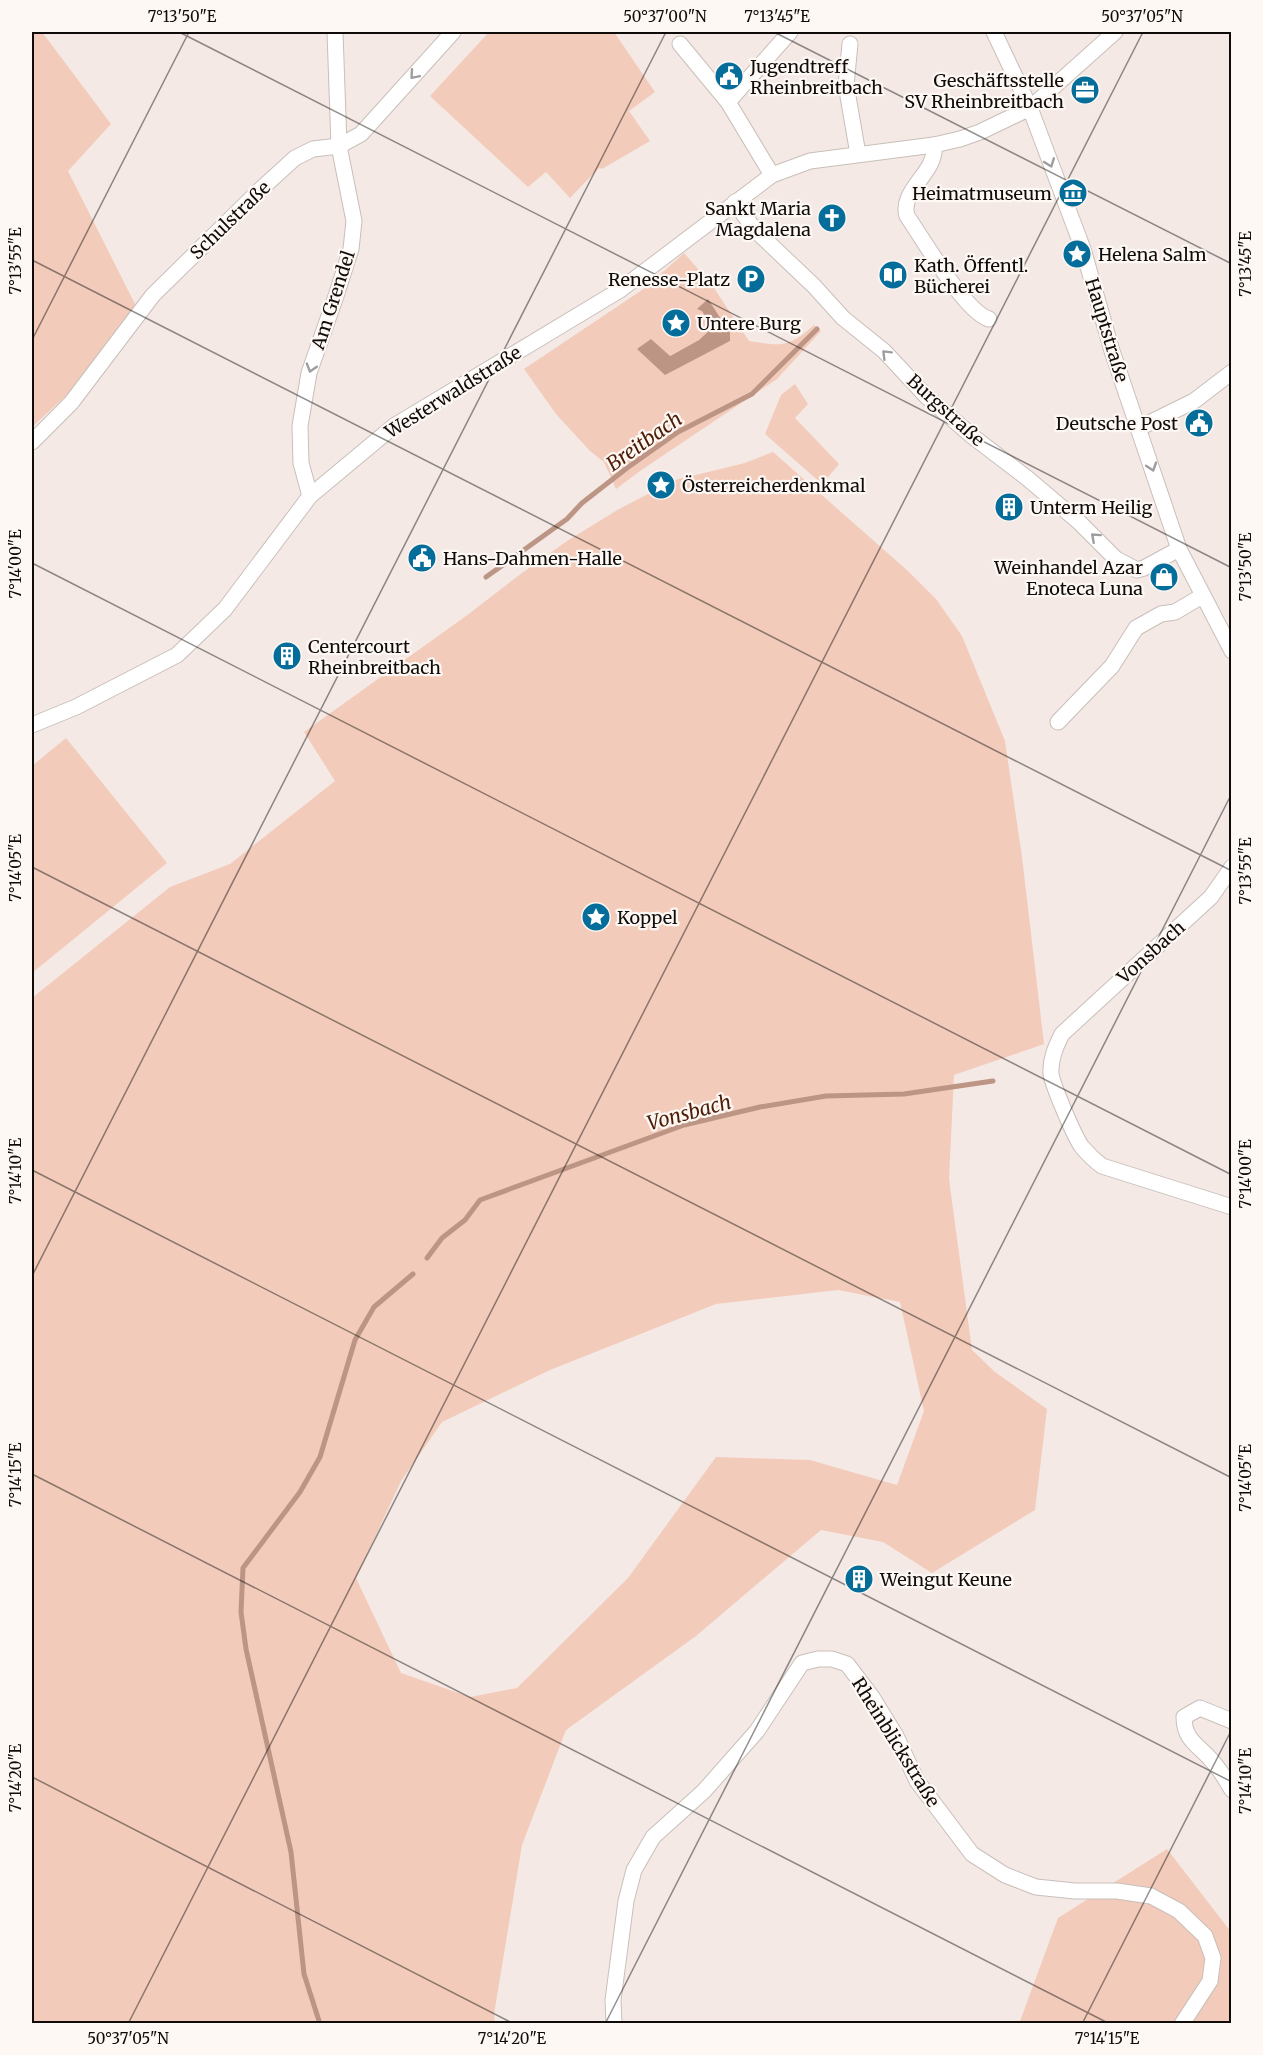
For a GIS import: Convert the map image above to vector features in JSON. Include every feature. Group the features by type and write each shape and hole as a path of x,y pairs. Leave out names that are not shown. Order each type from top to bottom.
{"street":[{"name":"Am Grendel","path":"310,496 301,463 300,426 309,373 351,249 354,220 339,146 335,32"},
{"name":"Schulstraße","path":"32,442 71,403 153,295 263,187 295,158 313,148 339,146 361,134 453,32"},
{"path":"728,102 790,32"},
{"name":"Hauptstraße","path":"994,32 1030,108 1083,249 1112,351 1179,549 1232,651"},
{"name":"Westerwaldstraße","path":"32,725 76,707 177,655 225,609 310,496 394,426 620,290 772,175 810,161 934,145 960,140 980,132 1030,108 1114,32"},
{"path":"680,44 728,102 772,175"},
{"path":"850,44 846,85 858,154"},
{"path":"934,145 934,159 908,201 907,216 954,286 981,317 989,319"},
{"name":"Burgstraße","path":"735,202 754,229 814,286 843,318 884,351 926,396 1087,529 1116,559 1137,570 1179,549"},
{"path":"1139,428 1194,401 1232,372"},
{"path":"1058,722 1112,666 1136,628 1161,614 1175,612 1202,596"},
{"name":"Vonsbach","path":"1232,867 1211,897 1062,1034 1052,1057 1051,1073 1056,1091 1080,1144 1102,1166 1232,1207"},
{"name":"Rheinblickstraße","path":"614,2024 613,2000 626,1901 634,1870 653,1837 704,1791 757,1731 802,1663 818,1659 832,1659 847,1665 872,1696 896,1736 917,1781 972,1854 1005,1875 1036,1887 1075,1891 1117,1891 1151,1896 1179,1911 1205,1936 1214,1958 1210,1981 1182,2024"},
{"path":"1232,1721 1200,1708 1184,1717 1184,1728 1192,1742 1212,1761 1232,1790"}],"shaded area":[{"path":"32,32 42,32 111,124 68,171 136,306 69,393 32,427"},
{"path":"489,32 614,32 655,92 629,111 650,141 602,169 599,168 570,198 546,172 528,187 430,96"},
{"path":"684,253 712,285 749,341 784,344 798,338 814,325 821,331 777,379 616,489 604,462 590,451 556,414 524,369 645,288","holes":["702,311 730,341 665,374 651,339 669,356 699,340 712,328"]},
{"path":"708,299 730,333 730,341 665,375 637,349 651,339 670,356 699,340 712,328 702,311 697,309"},
{"path":"795,384 808,404 795,418 839,464 822,484 765,434 781,395"},
{"path":"773,452 908,571 936,599 962,636 1005,741 1022,857 1044,1044 954,1075 949,1179 972,1350 995,1372 1047,1409 1035,1510 932,1573 883,1542 821,1530 696,1636 566,1730 522,1845 494,2014 495,2023 32,2023 32,998 170,887 230,864 335,781 304,732 567,541 619,509 675,480 745,463","holes":["838,1290 900,1302 924,1411 897,1485 810,1460 716,1457 628,1578 517,1688 470,1697 401,1673 356,1578 401,1481 442,1422 550,1370 716,1304"]},
{"path":"66,738 167,863 32,973 32,766"},
{"path":"1167,1849 1231,1932 1231,2023 1019,2024 1058,1918"}],"waterway":[{"name":"Breitbach","path":"486,577 567,519 582,503 678,432 752,394 817,329"},
{"name":"Vonsbach","path":"427,1258 442,1238 465,1220 480,1200 684,1125 760,1107 826,1096 904,1094 993,1081"},
{"path":"320,2024 304,1974 291,1852 246,1649 241,1612 243,1568 300,1492 320,1457 355,1340 374,1307 413,1274"}],"place":[{"name":"Jugendtreff Rheinbreitbach","path":"729,76"},
{"name":"Geschäftsstelle SV Rheinbreitbach","path":"1085,90"},
{"name":"Heimatmuseum","path":"1073,193"},
{"name":"Sankt Maria Magdalena","path":"832,218"},
{"name":"Helena Salm","path":"1077,254"},
{"name":"Kath. Öffentl. Bücherei","path":"893,275"},
{"name":"Renesse-Platz","path":"751,279"},
{"name":"Untere Burg","path":"676,323"},
{"name":"Deutsche Post","path":"1199,423"},
{"name":"Österreicherdenkmal","path":"661,485"},
{"name":"Unterm Heilig","path":"1009,507"},
{"name":"Hans-Dahmen-Halle","path":"422,558"},
{"name":"Weinhandel Azar Enoteca Luna","path":"1164,577"},
{"name":"Centercourt Rheinbreitbach","path":"287,656"},
{"name":"Koppel","path":"596,917"},
{"name":"Weingut Keune","path":"859,1579"}]}
